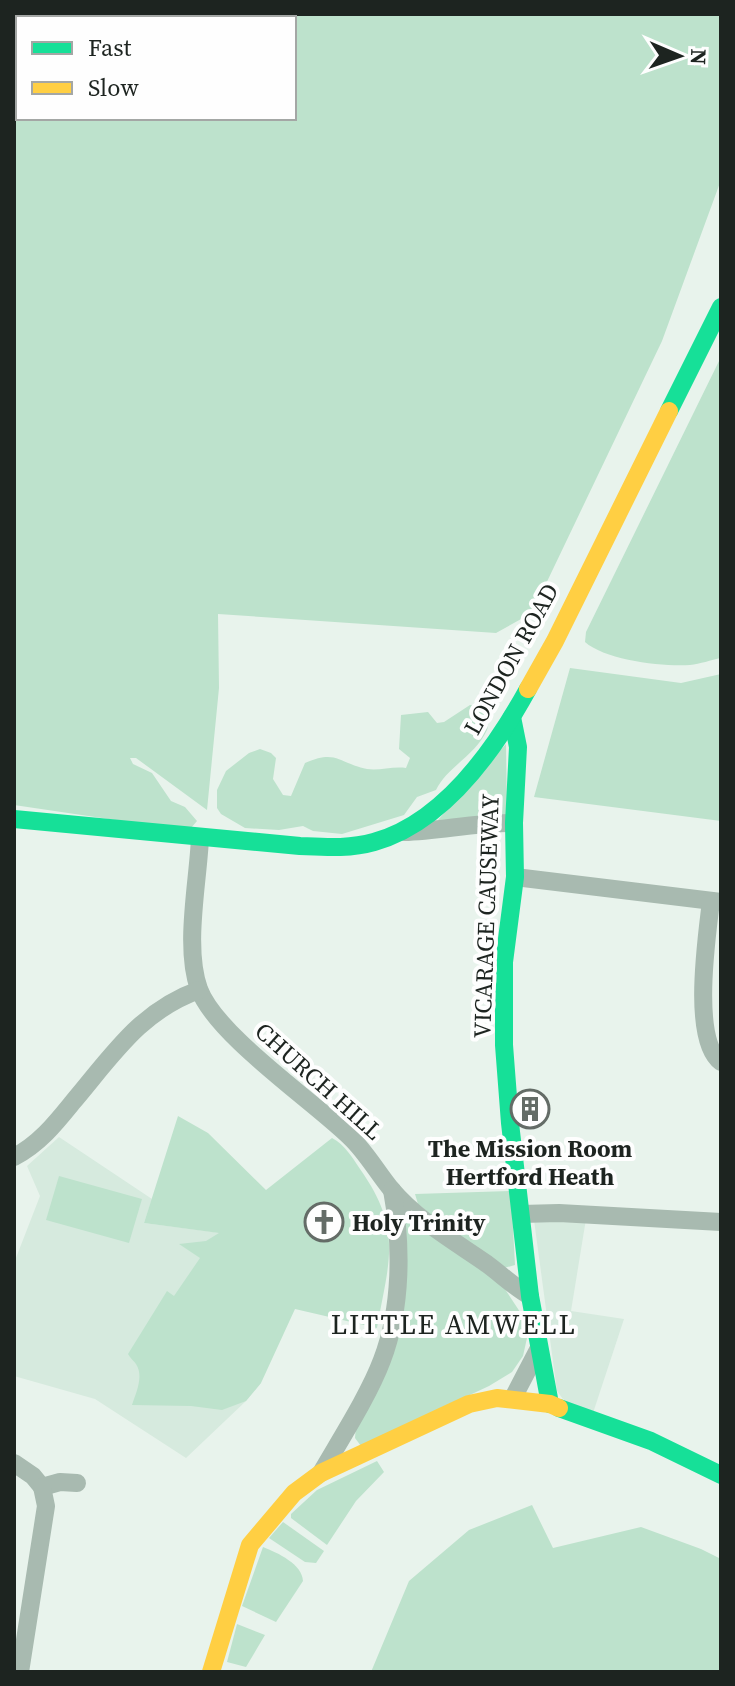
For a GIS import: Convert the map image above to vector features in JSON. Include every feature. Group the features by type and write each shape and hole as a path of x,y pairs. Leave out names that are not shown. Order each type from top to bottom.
{"street":[{"name":"LONDON ROAD","path":"14,819 200,838 338,847 378,841 401,833 438,805 467,777 512,717 721,307"},
{"name":"VICARAGE CAUSEWAY","path":"512,717 518,747 515,877 504,962 504,1045 530,1296 550,1404"},
{"path":"401,833 444,831 490,822 514,823"},
{"name":"CHURCH HILL","path":"200,838 193,948 199,990 208,1006 231,1033 353,1139 392,1190 424,1220 530,1296"},
{"path":"515,877 716,901 704,1021 707,1045 721,1062"},
{"path":"14,1157 46,1134 144,1020 170,1001 199,990"},
{"path":"321,1473 382,1360 392,1323 398,1235 392,1190"},
{"path":"521,1214 559,1213 721,1222"},
{"path":"513,1398 538,1350"},
{"path":"211,1672 250,1545 294,1493 321,1473 469,1404 497,1398 550,1404 651,1441 721,1475"},
{"path":"14,1463 33,1476 42,1487 46,1506 20,1672"},
{"path":"42,1487 60,1482 77,1483"}],"shaded area":[{"path":"59,1137 152,1199 144,1223 221,1233 261,1383 186,1458 95,1399 14,1376 14,1263 40,1196 27,1166"},
{"path":"586,1219 571,1311 624,1319 593,1413 566,1403 557,1391 534,1220"}],"green space":[{"path":"14,14 721,14 721,180 662,341 532,613 496,633 218,614 219,688 207,810 136,758 130,758 133,764 152,773 171,801 185,807 197,821 191,828 176,829 14,805"},
{"path":"721,357 721,658 679,665 635,661 606,653 585,642 586,632"},
{"path":"570,668 681,683 721,674 721,821 534,797"},
{"path":"470,705 482,705 487,710 488,728 482,739 447,774 436,790 417,797 404,815 342,834 313,831 303,826 279,830 245,828 221,814 217,808 217,790 226,771 249,753 260,749 276,758 273,779 283,795 291,796 305,763 324,757 337,758 367,769 406,768 410,758 399,749 401,715 428,712 437,723 444,722"},
{"path":"506,744 507,814 438,820"},
{"path":"178,1116 208,1133 266,1190 332,1138 348,1152 374,1191 387,1228 388,1264 377,1328 295,1309 261,1383 246,1401 222,1410 132,1405 139,1374 128,1354 167,1291 174,1296 200,1258 179,1244 206,1241 219,1233 144,1223"},
{"path":"59,1176 142,1199 129,1243 46,1220"},
{"path":"511,1191 515,1265 504,1268 470,1247 418,1204 415,1194"},
{"path":"408,1216 503,1286 522,1315 527,1338 523,1356 512,1372 489,1386 361,1446 355,1438 356,1425 375,1387 405,1218"},
{"path":"377,1461 384,1472 356,1501 327,1545 291,1518 291,1514 317,1490"},
{"path":"532,1505 553,1548 641,1527 721,1559 721,1672 371,1672 409,1581 469,1530"},
{"path":"283,1522 324,1551 316,1563 305,1562 269,1538"},
{"path":"263,1547 294,1564 302,1575 303,1581 276,1622 242,1606"},
{"path":"237,1624 265,1635 246,1667 227,1662"}],"traffic: fast":[{"path":"669,411 721,307"},
{"path":"14,819 300,846 346,847 374,842 423,819 444,801 483,759 528,689"},
{"path":"512,717 518,747 515,877 504,962 504,1045 530,1296 550,1404"},
{"path":"559,1408 651,1441 721,1475"}],"traffic: slow":[{"path":"528,689 669,411"},
{"path":"211,1672 250,1545 294,1493 321,1473 469,1404 497,1398 550,1404 559,1408"}],"place":[{"name":"The Mission Room Hertford Heath","path":"530,1109"},
{"name":"Holy Trinity","path":"324,1222"}],"district":[{"name":"LITTLE AMWELL","path":"454,1324"}]}
